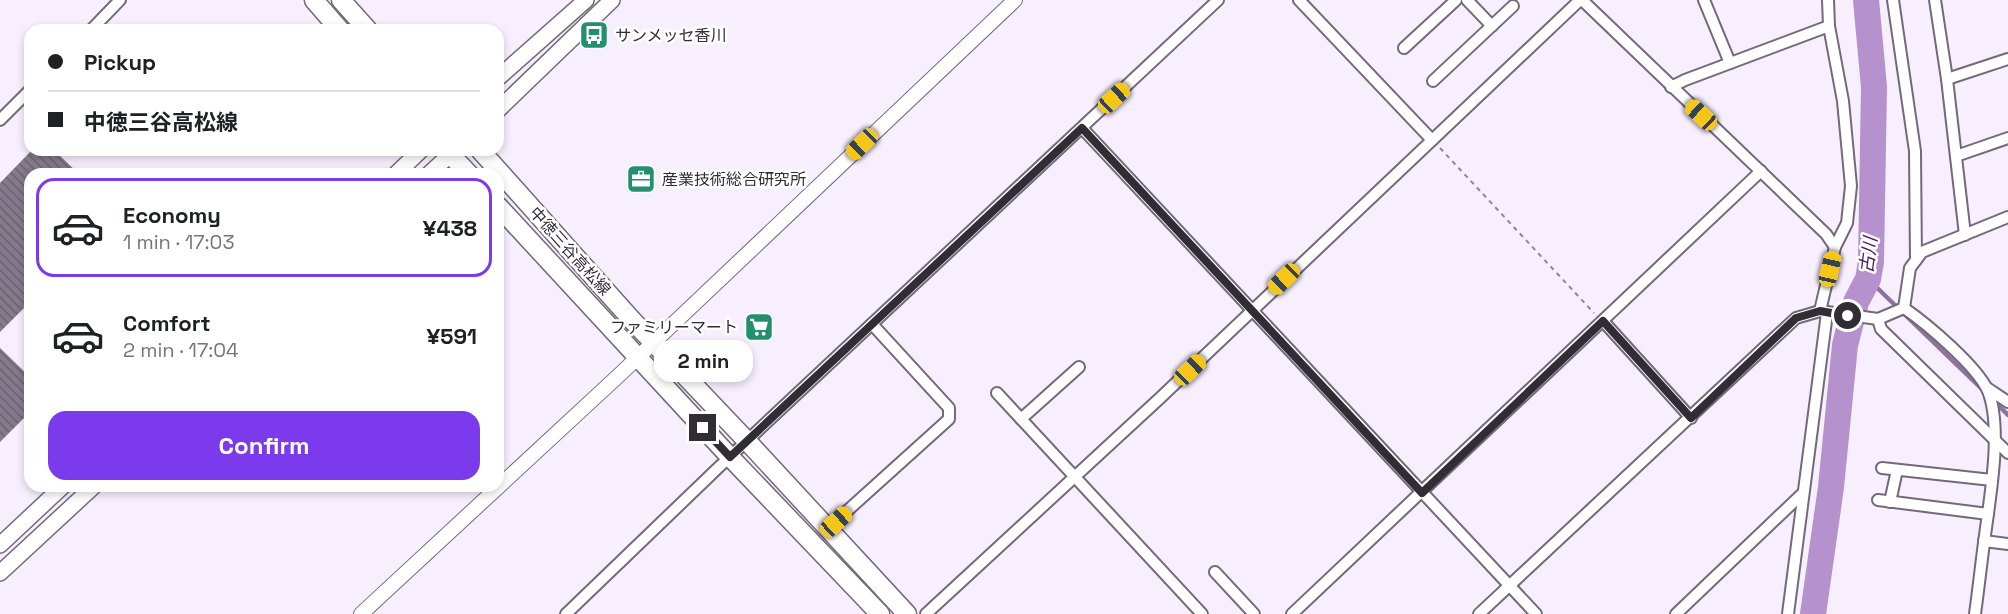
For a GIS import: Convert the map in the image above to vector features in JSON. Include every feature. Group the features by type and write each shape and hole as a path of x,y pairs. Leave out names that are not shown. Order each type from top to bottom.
{"main road":[{"path":"314,0 335,24"},
{"path":"341,0 363,24"},
{"path":"504,73 586,0"},
{"path":"504,104 612,0"},
{"path":"402,168 415,156"},
{"path":"435,168 446,156"},
{"path":"453,156 464,168"},
{"name":"中徳三谷高松線","path":"485,156 496,168"},
{"name":"中徳三谷高松線","path":"504,177 653,343 907,614"},
{"name":"中徳三谷高松線","path":"504,213 637,358 880,614"},
{"path":"0,545 57,492"},
{"path":"0,573 88,492"}],"street":[{"path":"97,24 120,0"},
{"path":"504,481 1015,0"},
{"path":"566,614 730,457 1218,0"},
{"path":"1299,0 1432,140"},
{"path":"1404,48 1455,0"},
{"path":"1467,0 1492,26"},
{"path":"926,614 1075,478 1581,0 1826,234 1835,248"},
{"path":"1704,0 1730,63"},
{"path":"1788,614 1823,312 1835,248 1847,223 1851,186 1843,101 1829,26 1828,0"},
{"path":"1893,0 1915,151 1916,260"},
{"path":"1935,0 1947,79 1965,235"},
{"path":"1433,81 1513,6"},
{"path":"1671,87 1829,26"},
{"path":"1947,79 2008,59"},
{"path":"0,120 24,96"},
{"path":"1082,128 1536,614"},
{"path":"1956,156 2008,138"},
{"path":"1292,614 1761,171"},
{"path":"1904,309 1910,268 1922,252 2008,218"},
{"path":"1479,614 1796,318 1823,312 1879,318 1904,309"},
{"path":"1904,309 1920,319 1973,370 1987,388 2008,402"},
{"path":"1879,318 1881,329 2008,453"},
{"path":"1603,321 1691,418"},
{"path":"827,529 949,419 949,408 872,324"},
{"path":"1021,419 1078,367"},
{"path":"1975,614 1992,480 1993,412 1987,388"},
{"path":"998,393 1202,614"},
{"path":"1882,468 1992,480"},
{"path":"1890,502 1897,470"},
{"path":"361,614 493,492"},
{"path":"1676,614 1803,493"},
{"path":"1878,500 1988,514"},
{"path":"1984,541 2008,544"},
{"path":"1215,572 1254,614"}],"path":[{"path":"1432,140 1603,321"}],"building":[{"path":"26,156 60,156 73,168 24,168 24,308 0,332 0,183"},
{"path":"0,348 24,371 24,418 0,442"}],"waterway":[{"name":"古川","path":"1813,614 1831,487 1845,345 1856,302 1868,279 1871,262 1874,87 1866,0"},
{"path":"1868,279 1985,392"},
{"path":"1995,402 2008,415"}],"place":[{"name":"サンメッセ香川","path":"594,35"},
{"name":"産業技術総合研究所","path":"641,179"},
{"name":"ファミリーマート","path":"759,327"}],"route":[{"path":"703,428 730,457 1082,128 1422,493 1603,321 1691,418 1796,318 1820,311 1848,316"}]}
